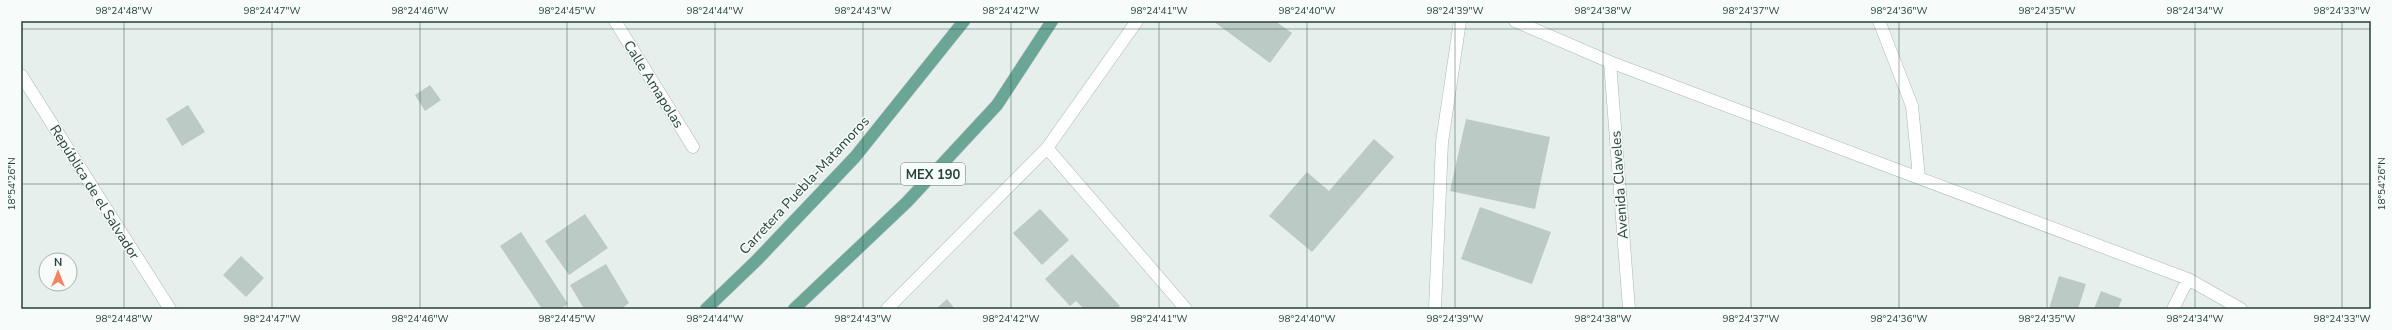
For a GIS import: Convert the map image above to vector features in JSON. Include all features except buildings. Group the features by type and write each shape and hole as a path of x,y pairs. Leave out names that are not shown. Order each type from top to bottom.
{"main road":[{"name":"Carretera Puebla-Matamoros","path":"706,309 756,260 855,157 964,21"},
{"name":"MEX 190","path":"794,309 907,202 997,105 1052,21"}],"street":[{"name":"Calle Amapolas","path":"616,21 693,147"},
{"path":"887,309 1047,148 1137,21"},
{"path":"1435,309 1442,142 1460,21"},
{"path":"1515,21 1610,62 1920,177 2188,279 2241,309"},
{"path":"1879,21 1912,106 1920,177"},
{"name":"Avenida Claveles","path":"1610,62 1629,309"},
{"name":"República de el Salvador","path":"21,75 170,309"},
{"path":"1047,148 1186,309"},
{"path":"2173,309 2188,279"}]}
